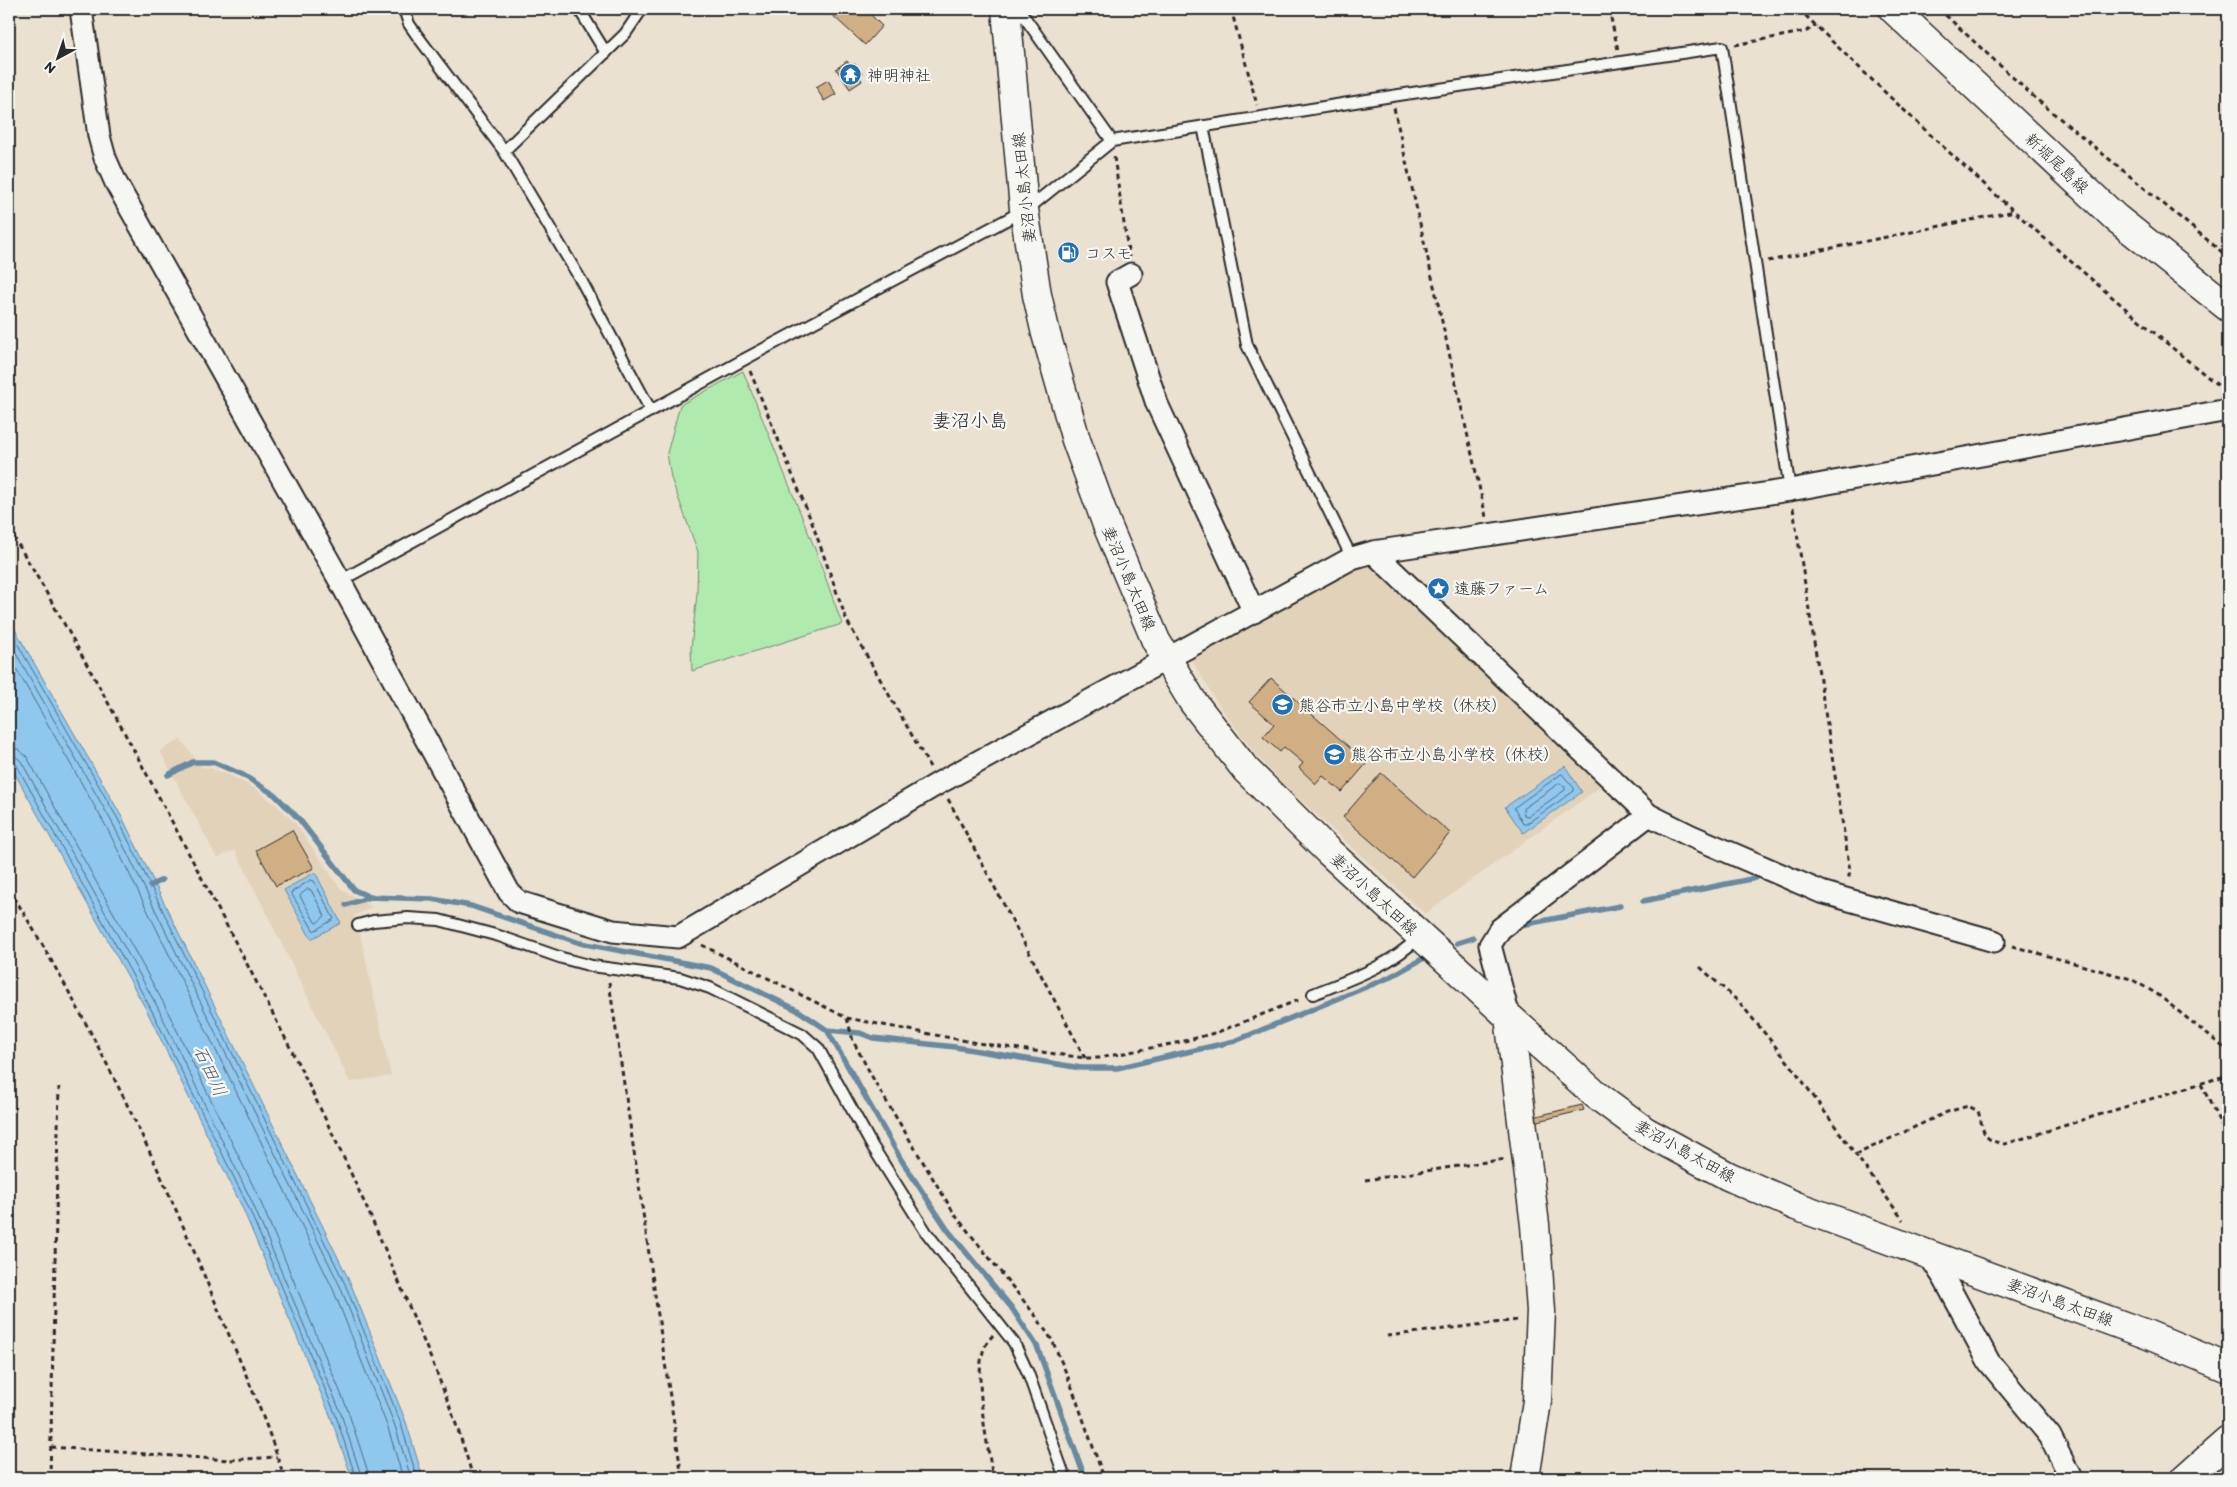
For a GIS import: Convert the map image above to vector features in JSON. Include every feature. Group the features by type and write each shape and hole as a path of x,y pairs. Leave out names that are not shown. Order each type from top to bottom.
{"main road":[{"name":"妻沼小島太田線","path":"1006,9 1024,210 1037,295 1076,440 1127,575 1145,618 1166,660 1214,732 1246,770 1286,811 1509,1017 1619,1113 1676,1149 1728,1176 1796,1206 2146,1334 2228,1368"},
{"name":"新堀尾島線","path":"1893,9 2116,218 2228,307"},
{"path":"1509,1017 1528,1156 1535,1225 1540,1317 1537,1401 1525,1478"},
{"path":"2186,1478 2228,1441"}],"street":[{"path":"81,9 99,136 104,158 116,183 340,581 510,892 519,902 613,931 678,936 939,783 1352,558 1373,552 1790,490 2228,410"},
{"path":"1131,274 1117,282 1157,404 1254,612"},
{"path":"1373,552 1649,815 1689,835 1821,892 1994,941"},
{"path":"1509,1017 1490,944 1500,928 1649,815"},
{"path":"1928,1254 1944,1278 1990,1362 2050,1436 2071,1478"}],"lane":[{"path":"404,9 409,24 416,34 504,151 582,282 651,411"},
{"path":"579,9 606,53"},
{"path":"504,151 625,34 642,9"},
{"path":"1006,9 1019,11 1023,15 1112,141"},
{"path":"340,581 746,359 1024,210 1112,141 1392,96 1722,47 1790,490"},
{"path":"1203,126 1247,345 1352,558"},
{"path":"358,925 373,921 408,918 439,920 499,936 562,958 607,968 680,978 710,988 802,1034 818,1048 871,1144 926,1232 1014,1343 1028,1373 1066,1478"},
{"path":"1313,994 1378,968 1408,949 1420,936"}],"path":[{"path":"1231,9 1260,117"},
{"path":"1609,9 1620,62"},
{"path":"1800,9 2015,211 2127,311 2226,392 2228,396"},
{"path":"1939,9 2035,98 2228,257"},
{"path":"1722,47 1807,32 1816,25"},
{"path":"1392,96 1483,497 1489,535"},
{"path":"1112,141 1131,274"},
{"path":"1756,264 2015,211"},
{"path":"746,359 810,520 847,621 939,783 1085,1058"},
{"path":"1790,490 1850,871 1843,899"},
{"path":"9,529 69,630 278,1021 334,1134 370,1212 424,1343 474,1478"},
{"path":"9,889 48,953 169,1189 246,1377 284,1478"},
{"path":"678,936 698,943 847,1018 977,1043 1085,1058 1099,1058 1153,1048 1218,1032 1313,994"},
{"path":"1994,941 2131,979 2157,994 2228,1051"},
{"path":"1700,967 1740,1003 1793,1068 1906,1224"},
{"path":"607,968 682,1478"},
{"path":"847,1018 853,1041 876,1084 955,1216 1035,1315 1052,1340 1070,1382 1104,1478"},
{"path":"1855,1155 1947,1112 1968,1106 1978,1111 1983,1134 1992,1142 2005,1144 2228,1075"},
{"path":"2201,1084 2228,1139"},
{"path":"50,1478 59,1087"},
{"path":"1365,1180 1528,1156"},
{"path":"1387,1336 1540,1317"},
{"path":"993,1478 983,1414 980,1368 982,1351 1000,1326"},
{"path":"51,1447 229,1460 277,1458"}],"shaded area":[{"path":"1354,566 1373,566 1603,785 1425,914 1283,784 1256,755 1218,704 1191,659"},
{"path":"181,739 201,767 211,768 227,774 256,789 279,807 296,824 340,888 372,907 354,916 360,933 391,1076 350,1082 235,850 217,858 160,751"}],"green space":[{"path":"743,371 817,554 842,624 692,671 691,648 697,594 698,552 671,478 667,453 680,405"}],"water":[{"name":"石田川","path":"9,619 123,819 350,1282 406,1422 423,1478 352,1478 330,1415 242,1207 147,1011 9,763"},
{"path":"1565,766 1582,792 1523,833 1505,807"},
{"path":"315,872 341,923 311,939 284,890"}],"building":[{"path":"836,9 865,9 882,26 865,45 831,14"},
{"name":"神明神社","path":"847,61 851,67 855,64 862,74 859,76 862,81 850,89 836,69"},
{"path":"828,80 836,94 824,101 816,87"},
{"path":"1271,678 1367,763 1342,792 1323,776 1316,784 1299,768 1303,763 1284,747 1280,752 1263,737 1274,724 1249,702"},
{"path":"1381,773 1450,833 1412,877 1343,817"},
{"path":"292,830 314,868 276,886 256,850"},
{"path":"1582,1105 1584,1110 1534,1122 1533,1117"}],"waterway":[{"path":"168,775 193,762 213,762 243,775 275,795 299,819 354,890 370,897 432,899 471,906 580,943 711,968 799,1011 827,1030 902,1161 947,1229 1011,1307 1037,1346 1085,1478"},
{"path":"1643,901 1756,878"},
{"path":"150,886 162,880"},
{"path":"346,905 370,897"},
{"path":"1521,925 1620,906"},
{"path":"1457,943 1473,938"},
{"path":"827,1030 860,1033 873,1038 955,1047 1081,1068 1117,1068 1235,1041 1388,978 1424,958"}],"place":[{"name":"神明神社","path":"851,75"},
{"name":"コスモ","path":"1069,253"},
{"name":"遠藤ファーム","path":"1438,588"},
{"name":"熊谷市立小島中学校（休校）","path":"1283,705"},
{"name":"熊谷市立小島小学校（休校）","path":"1335,754"}],"district":[{"name":"妻沼小島","path":"970,420"}]}
